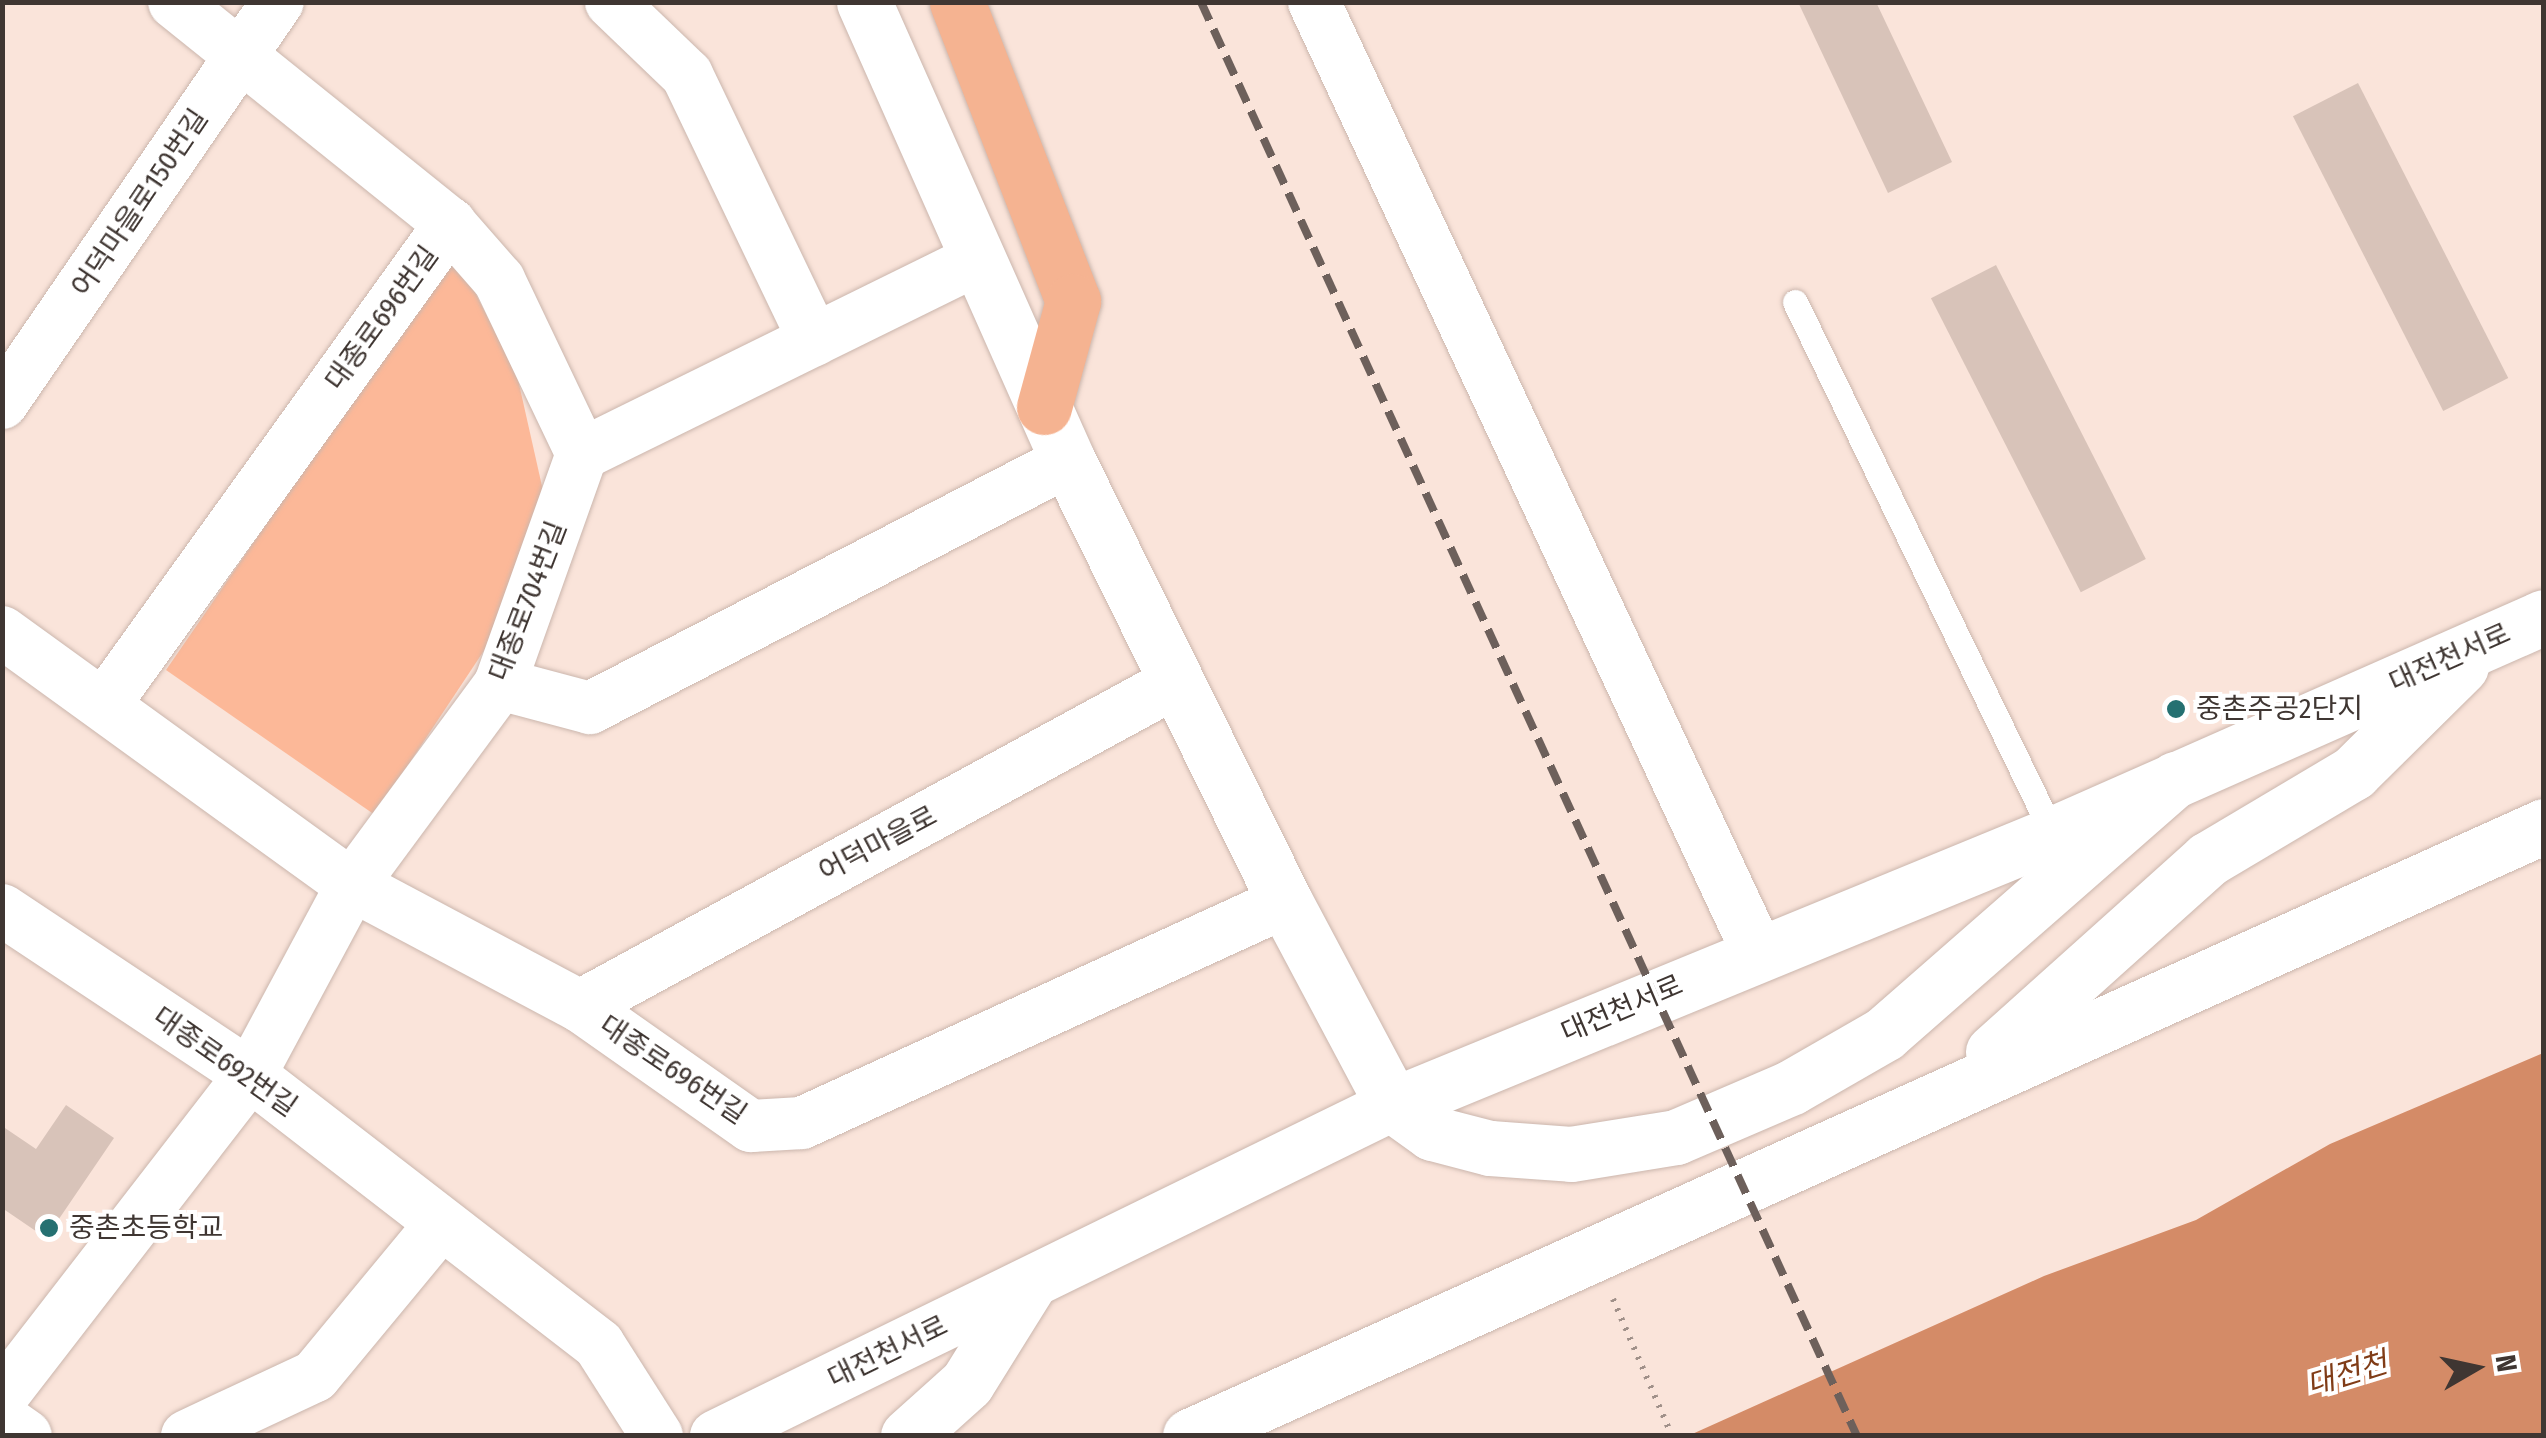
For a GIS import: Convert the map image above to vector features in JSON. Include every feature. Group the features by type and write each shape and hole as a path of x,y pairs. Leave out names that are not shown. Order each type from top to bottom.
{"main road":[{"path":"864,2 1068,461 1285,902 1393,1105 1432,1133 1490,1148 1571,1154 1676,1137 1792,1087 1884,1034 2175,780"},
{"path":"957,2 1015,140 1072,301 1044,407"},
{"name":"대전천서로","path":"1393,1105 2053,834 2544,617"},
{"path":"1946,1093 2208,859 2352,773 2484,643"},
{"path":"1190,1436 2544,826"},
{"path":"908,1436 966,1382 1028,1285"}],"street":[{"path":"174,2 450,224 499,280 582,454 979,259"},
{"name":"어덕마을로150번길","path":"2,404 278,2"},
{"path":"611,2 687,75 814,340"},
{"path":"1314,2 1758,953"},
{"name":"대종로696번길","path":"104,704 450,224"},
{"name":"대종로704번길","path":"2,1396 250,1075 352,884 500,684 582,454"},
{"path":"500,684 590,708 1068,461"},
{"name":"대종로696번길","path":"2,632 352,884 580,1006 752,1126 802,1123 1285,902"},
{"name":"어덕마을로","path":"580,1006 1176,682"},
{"name":"대종로692번길","path":"2,910 250,1075 439,1226 599,1345 657,1436"},
{"name":"대전천서로","path":"716,1436 1393,1105"},
{"path":"187,1436 314,1376 439,1226"},
{"path":"2,1419 26,1436"}],"lane":[{"path":"1795,302 2053,834"}],"path":[{"path":"1606,1283 1672,1436"}],"shaded area":[{"path":"454,251 517,375 546,504 495,634 375,815 166,670"}],"water":[{"name":"대전천","path":"2543,1053 2543,1435 1690,1435 2044,1276 2196,1220 2330,1144"}],"building":[{"path":"1798,2 1876,2 1952,162 1888,193"},
{"path":"2358,83 2508,378 2443,411 2293,116"},
{"path":"1996,265 2146,559 2081,592 1931,298"},
{"path":"66,1105 114,1138 46,1238 2,1208 2,1126 36,1149"}],"railway":[{"path":"1201,2 1857,1436"}],"place":[{"name":"중촌주공2단지","path":"2176,709"},
{"name":"중촌초등학교","path":"49,1228"}]}
